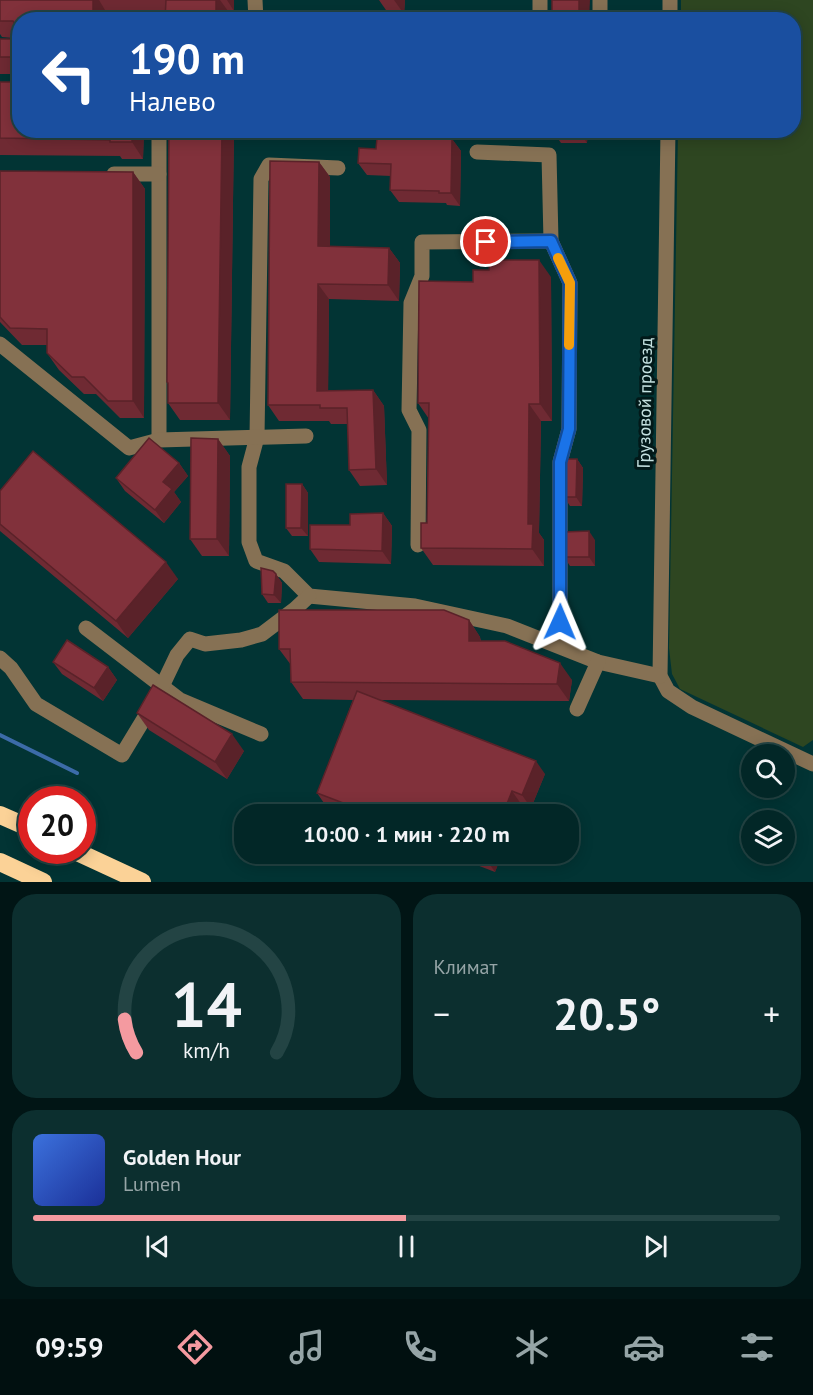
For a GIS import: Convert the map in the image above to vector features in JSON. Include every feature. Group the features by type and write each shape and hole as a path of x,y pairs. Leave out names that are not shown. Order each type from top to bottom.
{"highway":[{"path":"0,815 18,823"},
{"path":"96,861 142,882"},
{"path":"0,862 43,882"}],"street":[{"path":"159,138 159,440"},
{"name":"Грузовой проезд","path":"660,676 668,138"},
{"path":"477,152 549,154 551,241 570,283 569,429 560,462 560,622 555,644"},
{"path":"338,168 269,165 261,179 257,437 249,467 249,542 256,561 284,571 309,596 415,606 507,626 598,662 660,676 668,691 675,697 813,764"},
{"path":"102,174 159,174"},
{"path":"418,545 419,430 409,410 411,303 422,276 422,242 551,241"},
{"path":"0,344 129,448 159,440 306,436"},
{"path":"0,658 11,668 36,704 122,755 163,686 177,655 190,639 205,644 241,640 262,634 309,596"},
{"path":"86,628 180,700 261,734"},
{"path":"576,709 598,662"}],"green space":[{"path":"681,0 813,0 813,740 803,747 680,689 672,674 669,648 678,138 801,138 801,12 681,12"}],"building":[{"path":"0,0 93,0 93,12 12,12 12,21 0,21"},
{"path":"166,0 216,0 216,12 165,12"},
{"path":"552,0 579,0 579,12 552,12"},
{"path":"0,39 12,39 12,57 0,57"},
{"path":"0,82 12,82 12,138 132,138 132,142 110,142 110,140 0,138"},
{"path":"169,138 222,138 218,403 168,403"},
{"path":"377,138 452,139 451,193 390,190 391,164 358,163 359,148 376,149"},
{"path":"270,161 319,162 318,246 389,248 388,285 318,284 317,391 373,390 376,469 349,470 347,408 320,408 320,405 268,405"},
{"path":"0,171 133,172 133,401 108,401 84,377 72,377 47,353 47,329 10,328 0,317"},
{"path":"490,260 539,260 540,404 529,404 528,524 533,524 532,549 421,548 421,523 427,523 429,403 418,403 419,281 473,282 473,270 489,270"},
{"path":"149,438 179,463 163,482 172,489 155,510 116,478"},
{"path":"191,438 218,439 217,539 190,539"},
{"path":"33,451 166,562 116,621 0,524 0,491"},
{"path":"564,459 577,459 576,497 564,497"},
{"path":"286,484 302,484 301,528 286,528"},
{"path":"383,513 382,551 310,549 310,525 350,525 350,514"},
{"path":"589,531 589,557 564,557 564,532"},
{"path":"261,568 276,574 274,595 262,594"},
{"path":"279,610 444,610 469,620 469,641 505,641 560,663 557,684 291,682 290,649 279,649"},
{"path":"67,640 108,667 94,688 53,662"},
{"path":"153,685 232,734 215,762 137,713"},
{"path":"357,691 536,761 522,795 512,791 507,804 346,804 317,793"}],"waterway":[{"path":"0,735 77,773"}],"slow traffic":[{"path":"558,258 570,283 569,345"}],"route":[{"path":"486,242 551,241 570,283 569,429 560,462 560,622"}]}
